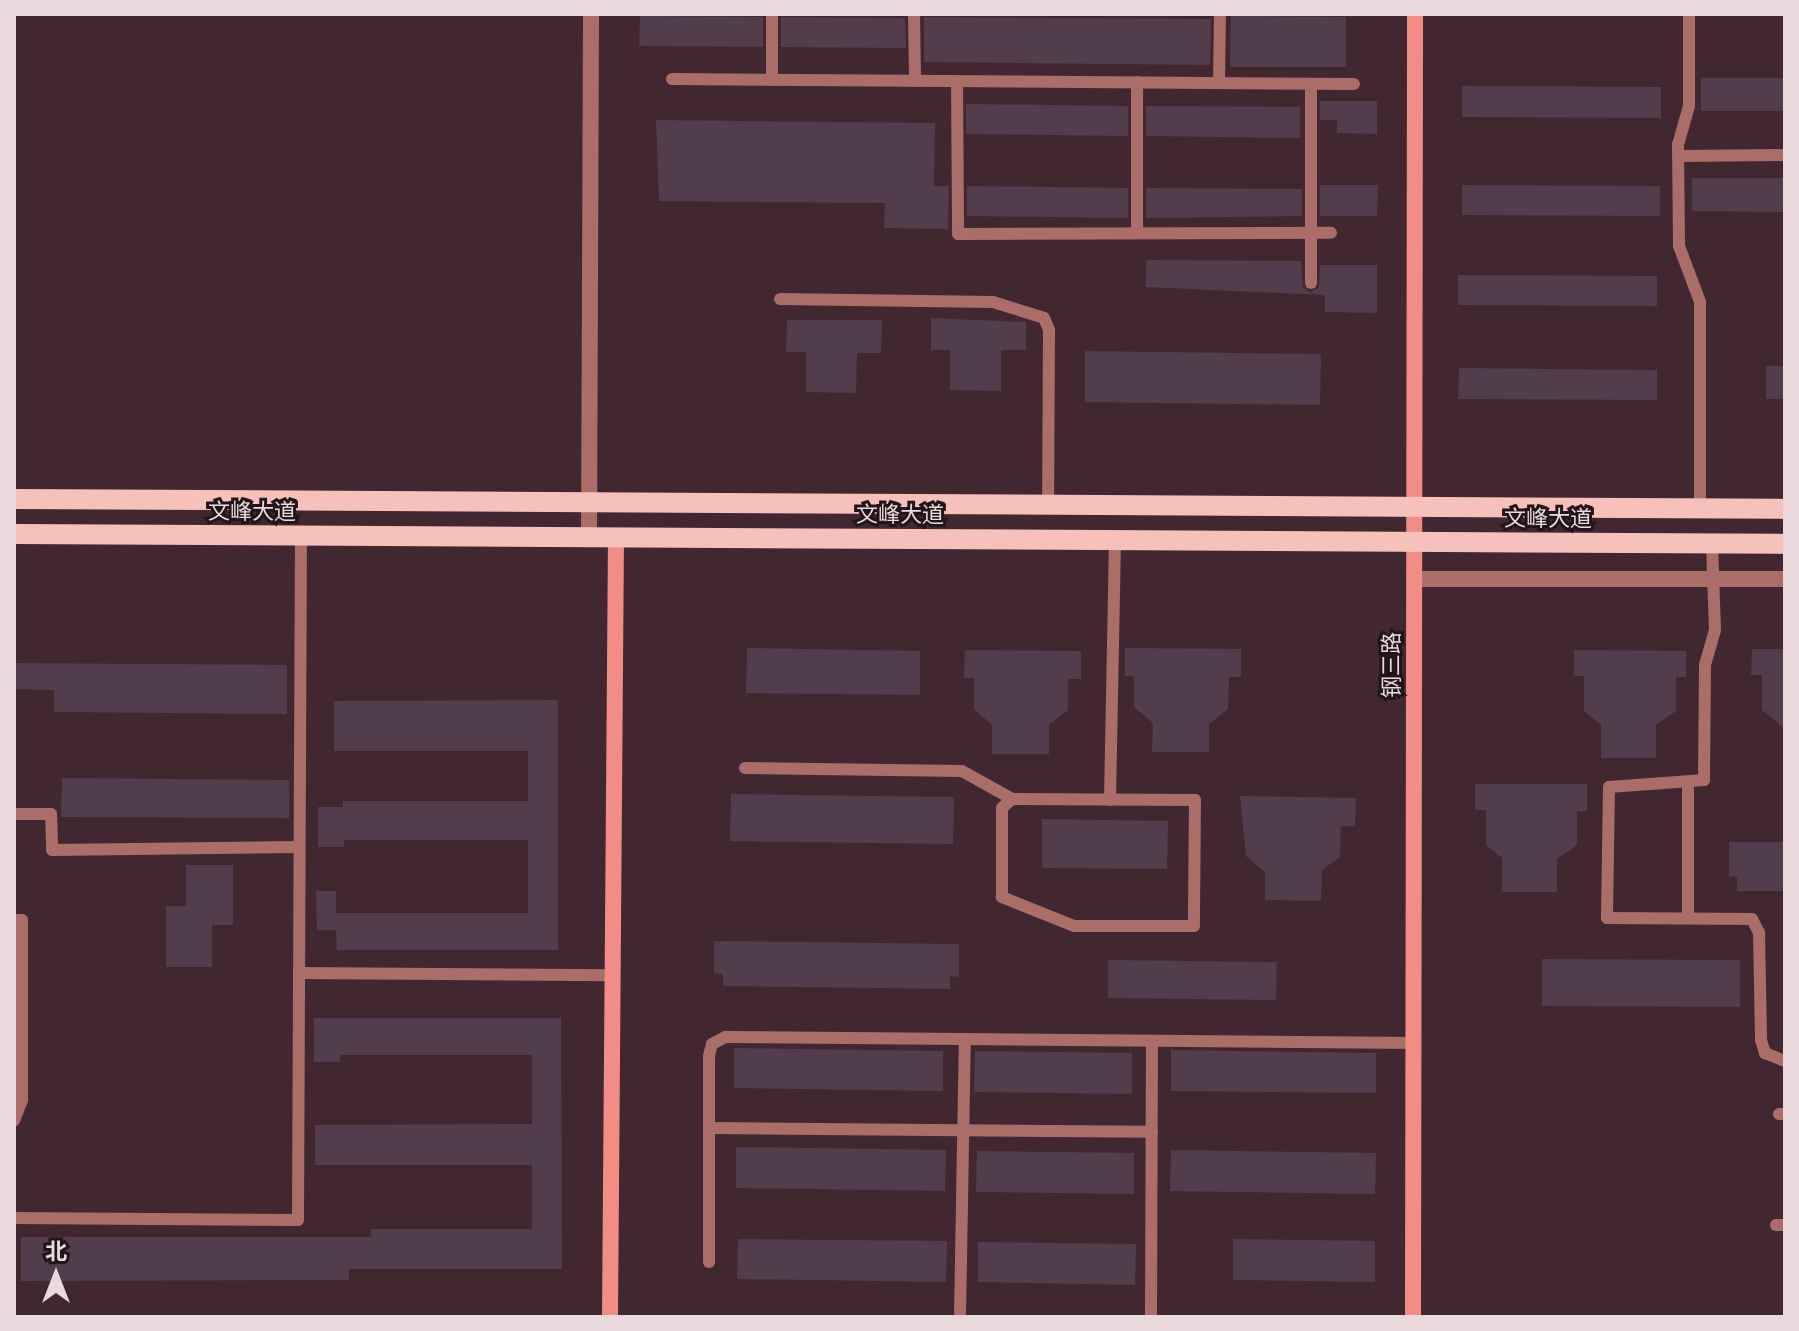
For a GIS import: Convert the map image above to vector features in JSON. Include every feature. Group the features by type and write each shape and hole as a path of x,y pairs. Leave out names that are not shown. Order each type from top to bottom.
{"main road":[{"name":"文峰大道","path":"14,499 1785,509"},
{"name":"文峰大道","path":"14,534 1785,544"}],"street":[{"path":"589,537 591,14"},
{"name":"钢三路","path":"1413,1317 1415,14"},
{"path":"610,1317 616,538"},
{"path":"1415,579 1785,579"}],"lane":[{"path":"772,14 772,80"},
{"path":"914,14 915,81"},
{"path":"1219,83 1220,14"},
{"path":"1689,14 1689,106 1678,156 1679,246 1700,302 1700,509"},
{"path":"672,79 1354,84"},
{"path":"957,81 958,234 1331,233"},
{"path":"1137,82 1137,233"},
{"path":"1311,84 1311,283"},
{"path":"1678,156 1785,155"},
{"path":"780,299 993,302 1044,318 1049,330 1048,505"},
{"path":"14,1218 298,1220 301,536"},
{"path":"1110,800 1115,540"},
{"path":"1712,544 1715,630 1705,666 1704,780 1688,785 1609,787 1607,918 1752,919 1757,925 1761,1040 1765,1053 1785,1061"},
{"path":"745,768 962,771 1012,799 1195,800 1194,926 1074,926 1002,897 1002,808 1012,799"},
{"path":"1688,785 1688,918"},
{"path":"14,814 51,814 52,850 299,847"},
{"path":"14,920 22,920 22,1100 14,1121"},
{"path":"299,973 613,975"},
{"path":"709,1262 709,1056 712,1044 725,1037 1414,1043"},
{"path":"960,1317 965,1039"},
{"path":"1151,1317 1152,1041"},
{"path":"709,1128 1152,1132"}],"building":[{"path":"640,16 763,17 763,47 639,46"},
{"path":"1231,16 1346,17 1346,67 1230,67"},
{"path":"781,17 905,18 906,48 781,47"},
{"path":"924,17 1211,19 1210,65 924,62"},
{"path":"1701,78 1785,78 1785,111 1701,111"},
{"path":"1462,86 1661,87 1661,118 1462,117"},
{"path":"1320,101 1377,101 1377,134 1337,133 1337,120 1320,120"},
{"path":"966,104 1128,106 1128,136 966,134"},
{"path":"1146,106 1300,107 1300,138 1146,136"},
{"path":"656,120 935,123 934,186 949,186 948,229 884,228 885,203 659,201"},
{"path":"1692,178 1785,178 1785,212 1692,211"},
{"path":"1320,185 1378,185 1377,216 1320,216"},
{"path":"1462,185 1660,186 1660,216 1462,215"},
{"path":"967,186 1128,188 1128,218 967,216"},
{"path":"1146,188 1302,189 1302,216 1146,218"},
{"path":"1146,260 1301,261 1303,287 1310,292 1319,287 1320,265 1377,265 1377,313 1325,312 1325,295 1146,287"},
{"path":"1458,275 1657,276 1657,306 1458,305"},
{"path":"931,318 1026,322 1026,350 1001,350 1001,391 950,390 950,350 931,350"},
{"path":"787,320 882,320 881,353 857,353 856,393 806,392 806,352 786,352"},
{"path":"1085,351 1321,354 1320,405 1085,402"},
{"path":"1766,366 1785,366 1785,399 1766,399"},
{"path":"1459,368 1657,370 1657,400 1458,399"},
{"path":"747,648 920,651 920,695 746,693"},
{"path":"1125,648 1241,649 1241,677 1229,677 1228,709 1209,724 1209,752 1152,752 1153,723 1134,707 1134,676 1125,676"},
{"path":"1752,649 1785,649 1785,729 1762,710 1762,675 1751,675"},
{"path":"965,650 1081,651 1081,679 1068,679 1068,710 1049,725 1049,754 992,754 992,725 974,709 974,678 964,678"},
{"path":"1574,650 1686,651 1686,677 1676,677 1676,711 1656,725 1656,758 1601,758 1601,725 1584,711 1584,676 1574,676"},
{"path":"14,663 287,665 287,714 54,712 54,690 14,689"},
{"path":"558,700 558,950 337,950 336,930 317,930 316,891 336,891 336,913 528,913 528,840 344,840 344,847 318,847 318,807 343,807 343,801 528,801 528,751 334,751 334,701"},
{"path":"62,778 289,780 289,818 61,817"},
{"path":"1475,784 1587,784 1587,811 1577,811 1577,845 1557,859 1557,892 1502,892 1502,858 1486,845 1486,810 1475,810"},
{"path":"731,794 954,797 953,844 730,841"},
{"path":"1240,796 1356,798 1355,826 1341,826 1340,857 1322,870 1321,901 1265,900 1265,872 1246,856"},
{"path":"1042,819 1168,821 1167,869 1042,868"},
{"path":"1729,842 1785,842 1783,891 1737,891 1737,877 1729,876"},
{"path":"186,865 233,865 233,925 212,925 212,967 166,967 166,906 186,906"},
{"path":"714,941 959,944 959,977 950,976 950,989 723,986 723,974 714,973"},
{"path":"1542,959 1740,960 1740,1007 1542,1006"},
{"path":"1108,960 1277,962 1276,1000 1108,998"},
{"path":"314,1018 561,1018 562,1269 349,1269 349,1280 21,1281 21,1237 371,1237 370,1229 532,1229 532,1165 315,1165 315,1125 532,1124 532,1055 340,1055 340,1062 314,1062"},
{"path":"734,1048 943,1051 943,1091 734,1088"},
{"path":"1171,1050 1376,1053 1376,1093 1171,1091"},
{"path":"975,1051 1132,1053 1132,1094 974,1092"},
{"path":"736,1147 946,1150 945,1191 736,1188"},
{"path":"1171,1150 1376,1153 1375,1194 1170,1191"},
{"path":"977,1151 1134,1153 1134,1194 976,1192"},
{"path":"738,1239 947,1241 946,1282 737,1279"},
{"path":"1233,1239 1375,1241 1375,1282 1233,1280"},
{"path":"978,1242 1136,1244 1135,1285 978,1282"}]}
